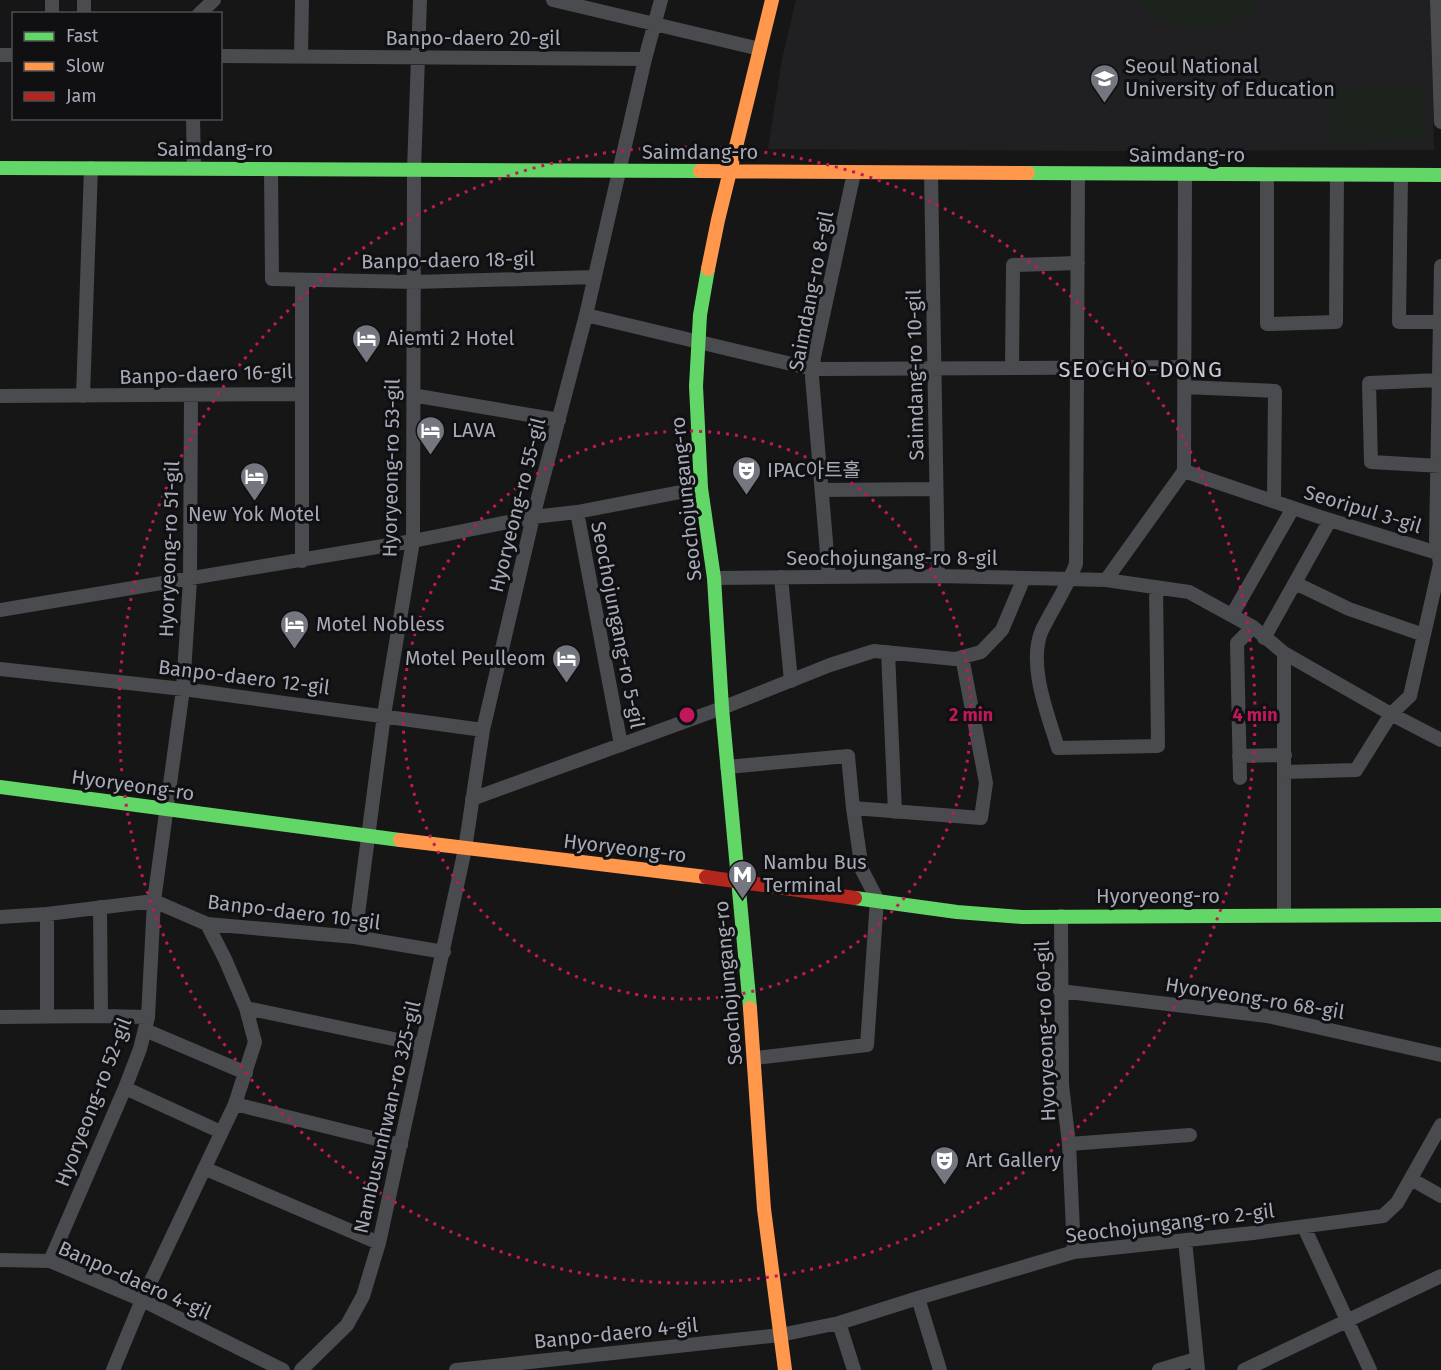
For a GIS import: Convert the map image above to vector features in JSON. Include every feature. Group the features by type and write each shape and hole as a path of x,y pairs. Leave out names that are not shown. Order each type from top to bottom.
{"main road":[{"name":"Seochojungang-ro","path":"771,0 708,269 698,341 696,386 701,488 714,578 722,708 754,1058 764,1209 785,1370"},
{"name":"Saimdang-ro","path":"0,168 1441,175"},
{"name":"Hyoryeong-ro","path":"0,787 465,849 738,881 957,912 1022,917 1441,915"}],"street":[{"path":"201,12 214,0"},
{"path":"301,56 303,0"},
{"name":"Hyoryeong-ro 53-gil","path":"369,836 384,716 413,541 414,170 420,0"},
{"path":"553,0 760,49"},
{"name":"Hyoryeong-ro 55-gil","path":"465,849 483,730 532,517 586,315 645,59 662,0"},
{"path":"1437,0 1441,122"},
{"name":"Banpo-daero 20-gil","path":"222,56 645,59"},
{"path":"194,120 194,168"},
{"path":"83,396 92,168"},
{"name":"Banpo-daero 18-gil","path":"271,169 272,279 414,282 595,277"},
{"name":"Saimdang-ro 8-gil","path":"829,577 812,377 854,173"},
{"name":"Saimdang-ro 10-gil","path":"931,173 938,576"},
{"path":"1078,174 1076,564 1041,633 1037,664 1044,702 1058,748 1158,746 1156,587"},
{"path":"1106,580 1184,471 1185,174"},
{"path":"1267,175 1267,324 1336,322 1337,175"},
{"path":"1401,175 1399,322 1440,322"},
{"path":"1012,367 1013,265 1078,263"},
{"path":"1285,772 1356,770 1391,714 1410,696 1440,564 1440,553 1436,540 1441,266"},
{"name":"Banpo-daero 16-gil","path":"0,396 301,394 303,280"},
{"path":"586,315 813,368 1184,367"},
{"path":"1439,380 1369,382 1371,462 1439,466"},
{"name":"Seoripul 3-gil","path":"1184,387 1275,390 1275,501"},
{"path":"301,394 302,561"},
{"path":"412,395 559,420"},
{"name":"Hyoryeong-ro 51-gil","path":"167,810 183,688 190,580 191,396"},
{"name":"Seoripul 3-gil","path":"1184,471 1330,520 1440,553"},
{"path":"0,610 302,561 532,517 577,512 701,488"},
{"path":"822,490 936,489"},
{"path":"1232,615 1293,508"},
{"name":"Seochojungang-ro 5-gil","path":"577,512 621,745"},
{"path":"1264,638 1330,520"},
{"name":"Seochojungang-ro 8-gil","path":"714,578 938,576 1106,580 1189,592 1253,627 1284,653 1441,740"},
{"path":"781,577 791,681"},
{"path":"853,808 981,818 986,783 962,657 981,652 1002,630 1024,578"},
{"path":"1295,583 1349,609 1424,635"},
{"path":"1240,778 1237,643 1253,627"},
{"name":"Seochojungang-ro 5-gil","path":"472,799 722,708 830,665 874,651 956,659 962,657"},
{"path":"888,652 895,812"},
{"path":"1284,653 1284,915"},
{"name":"Banpo-daero 12-gil","path":"0,669 183,688 483,730"},
{"path":"1239,756 1285,755"},
{"path":"727,767 848,756 862,870 877,900 867,1045 754,1058"},
{"name":"Hyoryeong-ro 52-gil","path":"50,1261 124,1088 146,1024 154,901 167,810"},
{"path":"355,937 369,836"},
{"name":"Nambusunhwan-ro 325-gil","path":"301,1370 347,1325 363,1296 379,1244 465,849"},
{"path":"0,917 47,914 154,901"},
{"name":"Banpo-daero 10-gil","path":"154,901 207,924 355,937 444,952"},
{"path":"100,908 101,1016"},
{"path":"47,914 47,1016"},
{"name":"Hyoryeong-ro 60-gil","path":"1061,916 1062,1085 1069,1144 1074,1252"},
{"path":"113,1370 142,1300 235,1104 255,1042 246,1008 207,924"},
{"name":"Hyoryeong-ro 68-gil","path":"1060,991 1267,1016 1441,1055"},
{"path":"246,1008 422,1045"},
{"path":"0,1017 101,1016 146,1024 246,1073"},
{"path":"124,1088 221,1132"},
{"path":"235,1104 400,1145"},
{"name":"Seochojungang-ro 2-gil","path":"780,1335 839,1323 1074,1252 1383,1216 1397,1203 1441,1125"},
{"name":"Hyoryeong-ro 60-gil","path":"1069,1144 1190,1135"},
{"path":"206,1168 379,1244"},
{"path":"1411,1179 1441,1196"},
{"path":"1304,1227 1370,1370"},
{"path":"1159,1370 1197,1364 1185,1240"},
{"name":"Banpo-daero 4-gil","path":"0,1260 50,1261 142,1300 283,1370"},
{"path":"1244,1370 1441,1276"},
{"path":"918,1298 940,1370"},
{"path":"839,1323 854,1370"},
{"name":"Banpo-daero 4-gil","path":"456,1370 541,1365 780,1335"}],"shaded area":[{"name":"Seoul National University of Education","path":"796,0 1431,0 1434,150 768,149 782,59"},
{"path":"1135,0 1258,0 1246,14 1233,22 1203,29 1173,25 1159,19"},
{"path":"1423,86 1424,140 1330,143 1328,88"}],"traffic: fast":[{"path":"0,168 700,171"},
{"path":"1028,173 1441,175"},
{"path":"708,269 700,315 696,386 701,488 714,578 722,708 750,1008"},
{"path":"0,787 400,840"},
{"path":"855,898 957,912 1022,917 1441,915"}],"traffic: slow":[{"path":"708,269 772,0"},
{"path":"700,171 1028,173"},
{"path":"400,840 706,877"},
{"path":"750,1008 764,1209 785,1370"}],"traffic: jam":[{"path":"706,877 855,898"}],"place":[{"name":"Seoul National University of Education","path":"1104,104"},
{"name":"Aiemti 2 Hotel","path":"366,364"},
{"name":"LAVA","path":"431,456"},
{"name":"IPAC아트홀","path":"746,496"},
{"name":"New Yok Motel","path":"254,502"},
{"name":"Motel Nobless","path":"295,650"},
{"name":"Motel Peulleom","path":"567,684"},
{"name":"Nambu Bus Terminal","path":"742,900"},
{"name":"Art Gallery","path":"945,1186"}],"district":[{"name":"SEOCHO-DONG","path":"1141,369"}]}
